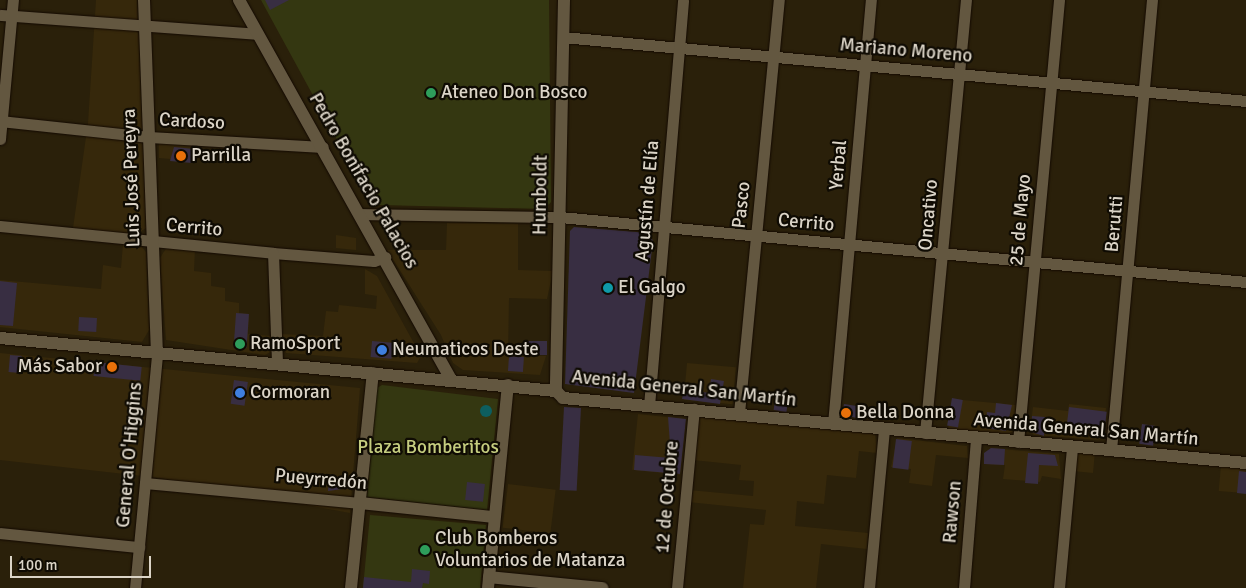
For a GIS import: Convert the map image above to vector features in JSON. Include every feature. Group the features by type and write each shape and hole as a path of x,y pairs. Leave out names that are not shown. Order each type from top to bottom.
{"street":[{"path":"0,139 6,16 13,0"},
{"name":"Luis José Pereyra","path":"144,0 157,355"},
{"name":"Pedro Bonifacio Palacios","path":"239,0 362,214 452,381"},
{"name":"Humboldt","path":"556,391 564,0"},
{"name":"Agustín de Elía","path":"649,406 683,0"},
{"name":"Pasco","path":"739,413 779,0"},
{"name":"Yerbal","path":"833,424 871,0"},
{"name":"Oncativo","path":"925,433 966,0"},
{"name":"25 de Mayo","path":"1018,442 1059,0"},
{"name":"Berutti","path":"1110,450 1152,0"},
{"path":"6,16 257,34"},
{"name":"Mariano Moreno","path":"563,37 1246,101"},
{"name":"Cardoso","path":"1,121 149,137 323,147"},
{"name":"Cerrito","path":"362,214 560,216 1246,282"},
{"name":"Cerrito","path":"0,226 273,253 374,261 385,257"},
{"path":"273,253 276,364"},
{"name":"Avenida General San Martín","path":"0,338 157,355 276,364 556,391 563,398 739,413 833,424 1246,463"},
{"name":"General O'Higgins","path":"135,588 157,355"},
{"path":"352,588 373,373"},
{"path":"508,386 488,583 602,588"},
{"name":"12 de Octubre","path":"677,588 694,409"},
{"path":"869,588 884,429"},
{"name":"Rawson","path":"964,588 976,438"},
{"path":"1059,588 1072,447"},
{"name":"Pueyrredón","path":"145,483 360,502 494,517"},
{"path":"0,533 139,547"}],"shaded area":[{"path":"96,0 137,0 146,228 135,235 73,228 88,123"},
{"path":"159,142 196,143 194,161 159,158"},
{"path":"447,223 518,224 518,270 553,271 547,299 509,298 508,355 546,356 540,375 463,370 453,363 441,335 387,250 446,250"},
{"path":"336,235 356,238 356,250 336,248"},
{"path":"123,244 139,244 146,252 149,330 142,342 0,327 0,280 101,289 103,265 121,268"},
{"path":"167,247 195,249 194,271 211,273 211,286 225,288 225,301 239,303 239,313 249,314 248,334 272,336 272,351 265,355 166,340 160,258"},
{"path":"365,269 377,276 421,356 417,363 286,353 280,334 323,336 326,311 338,312 339,305 376,309 377,296 365,294"},
{"path":"0,353 360,388 350,513 160,478 0,460"},
{"path":"687,363 736,367 733,404 684,400"},
{"path":"952,399 1016,405 1013,431 1005,436 948,430"},
{"path":"1069,404 1106,408 1103,436 1098,440 1034,435 1030,431 1033,407 1068,411"},
{"path":"638,414 686,419 680,475 632,470"},
{"path":"699,417 875,434 877,453 859,451 856,478 827,475 824,504 797,501 795,526 868,533 867,549 821,544 816,588 743,588 750,524 764,525 766,510 688,502 689,490 753,496 754,481 739,480 741,465 693,460"},
{"path":"897,438 967,446 968,458 936,455 932,486 909,483 911,469 891,467"},
{"path":"991,448 1059,454 1061,479 1042,476 1040,482 1003,479 1005,465 984,464 985,453"},
{"path":"1095,451 1093,473 1073,471 1077,452"},
{"path":"1221,465 1246,467 1244,493 1219,491"},
{"path":"508,484 556,490 550,534 503,528"}],"green space":[{"name":"Ateneo Don Bosco","path":"261,0 549,0 551,202 545,209 380,205 370,200"},
{"name":"Plaza Bomberitos","path":"382,385 498,399 487,510 367,497 377,388"},
{"name":"Club Bomberos Voluntarios de Matanza","path":"370,515 486,525 480,588 363,588"}],"water":[{"path":"484,405 488,405 492,411 488,417 484,417 480,413 480,409"}],"building":[{"path":"265,0 289,0 270,10"},
{"name":"Parrilla","path":"174,147 194,149 192,163 170,161"},
{"name":"El Galgo","path":"574,227 649,233 653,241 634,393 565,384 570,231"},
{"path":"0,281 17,283 13,326 0,325"},
{"path":"236,313 249,314 247,348 234,347"},
{"path":"79,317 97,318 96,332 78,331"},
{"name":"Neumaticos Deste","path":"372,341 393,343 392,359 371,357"},
{"path":"528,341 547,341 547,355 528,355"},
{"path":"10,355 22,356 20,373 9,372"},
{"path":"509,356 524,357 523,372 508,371"},
{"path":"95,362 142,367 140,381 94,376"},
{"path":"711,379 724,381 720,404 682,399 684,389 709,393"},
{"name":"Cormoran","path":"234,380 248,382 245,406 231,404"},
{"path":"952,398 963,400 958,427 947,426"},
{"path":"775,401 788,403 786,412 774,410"},
{"path":"996,403 1012,405 1006,431 985,428 987,412 995,413"},
{"path":"844,404 857,406 856,418 842,414"},
{"path":"564,407 581,408 577,491 560,490"},
{"path":"1069,407 1107,412 1104,431 1067,427"},
{"path":"1032,416 1045,417 1044,436 1031,432"},
{"path":"668,417 686,419 680,474 634,470 635,455 671,458"},
{"path":"1142,424 1156,426 1153,446 1139,444"},
{"path":"896,439 912,441 908,470 892,468"},
{"path":"991,448 1005,449 1004,465 984,464 984,453"},
{"path":"1028,453 1055,455 1058,466 1039,465 1038,484 1025,483"},
{"path":"1239,471 1246,472 1246,494 1237,493"},
{"path":"329,476 351,478 350,488 328,491"},
{"path":"467,482 485,484 483,502 465,500"},
{"path":"412,569 430,571 429,584 423,583 422,588 363,588 364,577 411,582"}],"place":[{"name":"Ateneo Don Bosco","path":"431,93"},
{"name":"Parrilla","path":"181,156"},
{"name":"El Galgo","path":"608,288"},
{"name":"RamoSport","path":"240,344"},
{"name":"Neumaticos Deste","path":"382,350"},
{"name":"Más Sabor","path":"112,367"},
{"name":"Cormoran","path":"240,393"},
{"name":"Bella Donna","path":"846,413"},
{"name":"Club Bomberos Voluntarios de Matanza","path":"425,550"}]}
